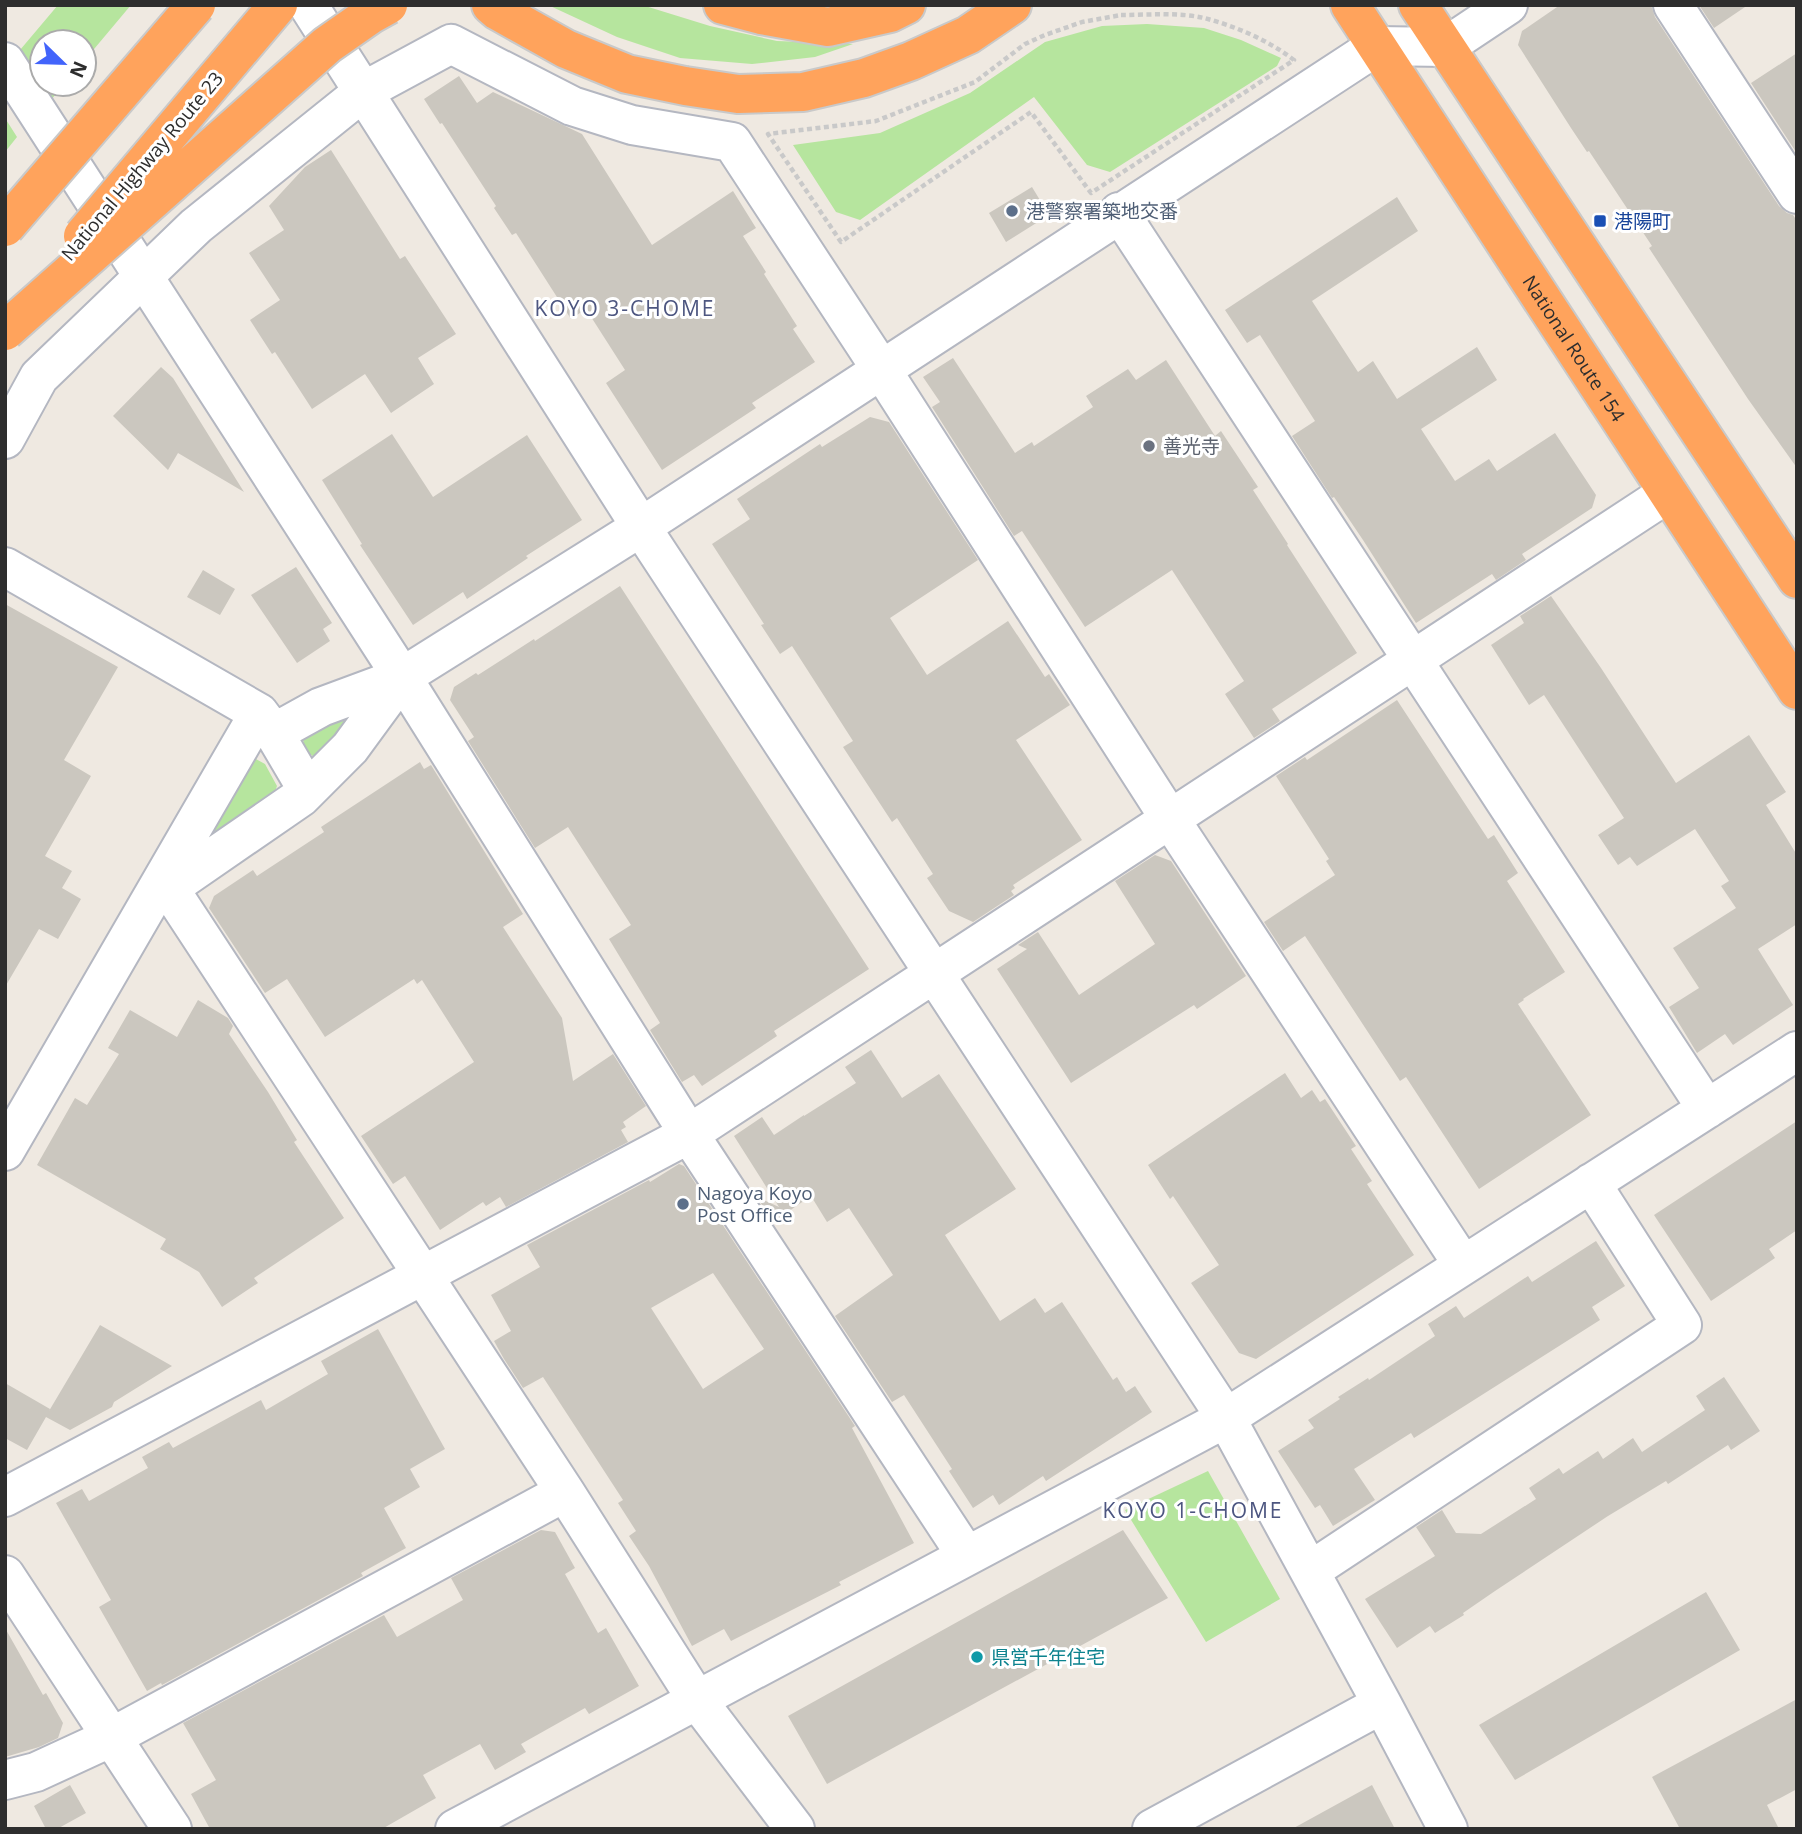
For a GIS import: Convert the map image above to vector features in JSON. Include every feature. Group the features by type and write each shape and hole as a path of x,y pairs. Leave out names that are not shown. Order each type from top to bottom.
{"highway":[{"path":"5,227 196,5"},
{"name":"National Highway Route 23","path":"5,328 278,5"},
{"path":"5,328 327,45 388,5"},
{"path":"491,5 566,49 627,74 738,94 803,92 864,78 911,61 968,35 1012,5"},
{"path":"723,5 828,27 898,9"},
{"name":"National Route 154","path":"1350,5 1797,690"},
{"path":"1418,5 1797,579"}],"street":[{"path":"307,5 641,527 1226,1418 1448,1829"},
{"path":"8,1140 267,723 321,707 402,677 641,527 1119,212 1377,46 1444,47 1508,5"},
{"path":"1673,5 1797,194"},
{"path":"5,439 39,377 197,226 364,91 451,44 572,106 632,125 732,142 1170,819 1463,1265"},
{"path":"5,62 402,677 689,1134 966,1555"},
{"path":"1119,212 1707,1109"},
{"path":"5,1497 689,1134 1668,493"},
{"path":"5,567 267,723 307,789"},
{"path":"166,884 301,797 350,748 402,677"},
{"path":"166,884 565,1492 697,1700 794,1829"},
{"path":"455,1829 1226,1418 1797,1051"},
{"path":"1310,1571 1682,1325 1591,1183"},
{"path":"5,1780 36,1772 112,1737 565,1492"},
{"path":"5,1575 172,1829"},
{"path":"1152,1829 1382,1704"}],"path":[{"path":"1121,15 1202,18 1245,31 1294,60 1091,193 1031,112 841,242 768,134 876,121 975,82 1025,44 1045,35 1082,22 1121,15"}],"green space":[{"path":"58,5 131,5 98,44 98,28 39,28"},
{"path":"548,5 642,5 710,26 777,41 853,44 815,57 752,64 680,58 617,37"},
{"path":"1147,24 1204,28 1241,40 1281,58 1277,66 1110,172 1087,165 1034,97 860,220 836,212 793,145 880,133 970,93 1045,42 1102,26"},
{"path":"28,41 28,63 20,50"},
{"path":"5,118 17,137 5,152"},
{"path":"380,697 321,761 305,749 304,728"},
{"path":"254,758 265,764 277,786 273,797 191,850"},
{"path":"1208,1471 1280,1599 1206,1642 1125,1510"}],"building":[{"path":"1560,5 1651,5 1655,17 1779,206 1797,221 1797,468 1748,399 1649,248 1652,246 1518,45 1522,31"},
{"path":"1699,5 1748,5 1714,28"},
{"path":"1797,53 1797,151 1796,152 1751,83"},
{"path":"459,76 477,103 493,92 582,134 652,245 733,191 756,228 743,236 797,326 793,329 815,362 752,403 756,408 662,470 606,383 625,370 586,309 571,319 516,233 512,235 494,208 496,206 424,99"},
{"path":"331,150 400,259 405,256 456,334 418,358 434,384 391,413 365,374 312,409 275,352 272,354 250,320 280,300 249,253 284,230 269,206 305,167"},
{"path":"1032,187 1049,215 1006,242 989,213"},
{"path":"1397,197 1418,231 1312,301 1358,372 1373,361 1397,399 1477,347 1497,380 1421,429 1455,481 1489,459 1497,471 1555,433 1596,495 1592,508 1522,554 1526,560 1496,580 1492,574 1416,623 1292,436 1315,421 1260,335 1247,343 1225,310"},
{"path":"953,358 1015,453 1032,442 1034,446 1093,407 1086,396 1128,369 1136,380 1166,360 1215,436 1221,431 1258,487 1253,490 1357,653 1272,709 1280,721 1254,738 1225,694 1244,681 1172,570 1085,627 1022,531 1014,536 932,407 940,402 923,377"},
{"path":"161,367 173,378 244,492 178,453 168,470 113,416"},
{"path":"870,417 889,422 978,560 890,618 927,675 1008,621 1045,677 1049,674 1070,705 1016,740 1082,840 1013,885 1015,888 1011,891 1014,895 973,922 949,911 927,878 933,874 897,818 892,822 843,747 853,741 792,646 780,654 761,625 764,624 712,544 750,519 737,499 820,444 822,447"},
{"path":"392,434 433,497 527,435 582,520 467,599 463,592 413,625 360,545 362,544 322,480"},
{"path":"296,567 332,623 323,629 330,641 297,663 251,595"},
{"path":"203,570 235,589 220,615 187,597"},
{"path":"620,586 869,969 774,1031 777,1036 702,1086 694,1075 682,1082 650,1030 660,1023 609,939 631,925 568,827 535,848 468,741 474,737 450,700 454,687 534,639 535,641"},
{"path":"1551,596 1676,783 1749,735 1786,792 1766,805 1797,855 1797,924 1758,949 1793,1005 1733,1045 1725,1034 1697,1053 1669,1007 1699,988 1673,948 1736,908 1721,886 1729,881 1695,829 1637,866 1630,857 1618,865 1598,835 1624,818 1544,695 1529,705 1491,645 1524,623 1520,616"},
{"path":"5,604 118,667 64,760 91,776 45,856 72,871 62,888 81,899 58,939 39,929 5,987"},
{"path":"1397,700 1488,839 1494,835 1518,873 1507,881 1565,972 1518,1004 1591,1115 1479,1189 1406,1077 1400,1081 1305,936 1283,951 1264,922 1335,875 1326,861 1329,859 1276,776 1305,757 1307,760"},
{"path":"420,762 424,769 431,765 523,914 503,927 562,1018 573,1081 613,1054 646,1106 623,1122 626,1127 621,1130 628,1142 506,1207 500,1197 486,1206 483,1202 440,1230 405,1176 393,1184 361,1136 474,1062 422,980 417,984 414,979 325,1037 287,979 265,993 209,908 214,896 253,870 257,876 324,832 321,827"},
{"path":"1155,855 1171,861 1246,976 1197,1009 1194,1005 1071,1083 997,969 1027,949 1018,945 1038,932 1079,995 1155,944 1115,881"},
{"path":"198,1000 228,1018 233,1026 229,1034 268,1092 297,1140 294,1142 344,1218 254,1278 258,1283 222,1307 199,1272 160,1249 166,1239 37,1165 75,1098 87,1105 119,1054 108,1048 130,1010 177,1037"},
{"path":"871,1050 902,1098 939,1074 1016,1189 945,1235 1000,1321 1035,1298 1045,1313 1062,1302 1113,1380 1117,1377 1126,1392 1135,1386 1152,1412 1046,1481 1043,1476 999,1505 993,1495 973,1508 949,1471 952,1469 904,1395 892,1402 835,1316 893,1275 849,1208 827,1222 811,1196 773,1222 757,1197 779,1207 734,1136 762,1117 774,1135 856,1083 845,1067"},
{"path":"1285,1073 1301,1098 1312,1090 1320,1102 1325,1099 1356,1146 1351,1149 1372,1181 1367,1184 1414,1255 1256,1359 1239,1353 1191,1283 1219,1265 1173,1196 1170,1199 1148,1165"},
{"path":"1797,1121 1797,1230 1769,1249 1775,1258 1711,1301 1654,1215"},
{"path":"679,1164 684,1166 855,1426 852,1428 914,1543 839,1582 841,1585 731,1641 724,1629 692,1646 649,1566 629,1536 636,1531 618,1503 623,1500 543,1377 523,1388 494,1341 511,1331 491,1295 540,1267 527,1245 649,1180 650,1182","holes":["713,1273 764,1349 703,1389 651,1308"]},
{"path":"1596,1241 1625,1286 1592,1307 1600,1320 1414,1438 1411,1433 1354,1469 1375,1500 1333,1526 1320,1505 1315,1508 1278,1451 1314,1428 1308,1420 1340,1399 1338,1397 1368,1378 1369,1380 1435,1336 1428,1324 1456,1306 1464,1318 1528,1276 1532,1282"},
{"path":"100,1325 172,1366 114,1402 112,1407 70,1430 46,1417 27,1450 5,1438 5,1383 50,1409 49,1411"},
{"path":"378,1329 445,1449 410,1469 420,1487 384,1508 406,1548 361,1573 363,1576 147,1691 99,1607 111,1600 56,1503 82,1489 89,1501 148,1468 142,1457 169,1442 173,1448 261,1400 266,1410 328,1374 321,1361"},
{"path":"1724,1377 1760,1431 1731,1450 1728,1445 1668,1484 1666,1481 1608,1516 1435,1633 1430,1626 1397,1648 1365,1599 1435,1556 1416,1527 1442,1510 1456,1533 1481,1534 1536,1499 1529,1488 1559,1468 1563,1474 1598,1451 1603,1459 1633,1438 1642,1452 1705,1410 1696,1396"},
{"path":"541,1530 555,1532 575,1568 565,1574 598,1633 606,1628 639,1686 589,1714 585,1708 521,1744 526,1752 495,1770 480,1744 423,1775 436,1798 382,1829 210,1829 191,1794 216,1780 183,1723 384,1615 397,1637 463,1600 451,1578"},
{"name":"県営千年住宅","path":"1123,1530 1168,1598 827,1784 788,1716"},
{"path":"1706,1592 1740,1650 1515,1780 1479,1725"},
{"path":"5,1628 43,1695 46,1693 63,1723 58,1738 5,1757"},
{"path":"1797,1699 1797,1789 1767,1805 1779,1829 1680,1829 1652,1777"},
{"path":"70,1785 86,1813 57,1829 46,1829 34,1806"},
{"path":"1372,1785 1395,1829 1292,1829"}],"place":[{"name":"港警察署築地交番","path":"1012,211"},
{"name":"港陽町","path":"1600,221"},
{"name":"善光寺","path":"1149,446"},
{"name":"Nagoya Koyo Post Office","path":"683,1204"},
{"name":"県営千年住宅","path":"977,1657"}],"district":[{"name":"KOYO 3-CHOME","path":"625,309"},
{"name":"KOYO 1-CHOME","path":"1193,1511"}]}
